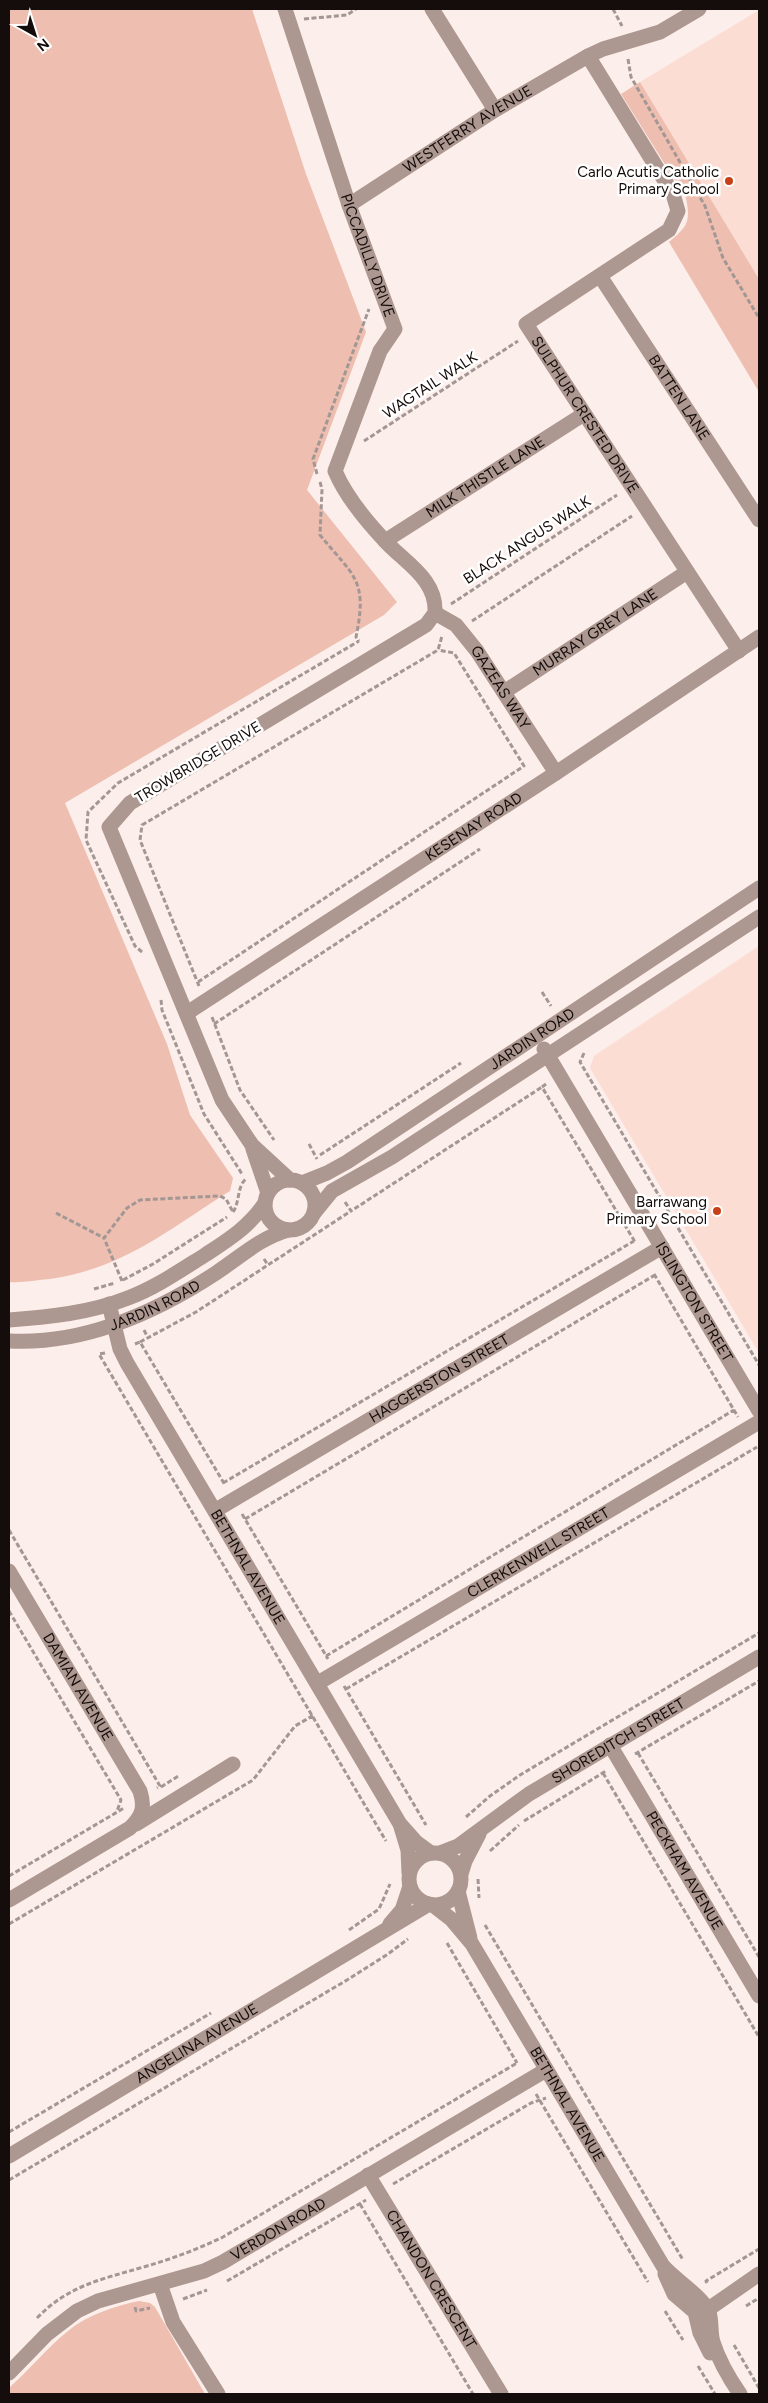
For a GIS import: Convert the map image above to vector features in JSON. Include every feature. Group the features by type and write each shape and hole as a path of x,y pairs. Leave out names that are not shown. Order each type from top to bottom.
{"street":[{"path":"432,9 495,110"},
{"name":"WESTFERRY AVENUE","path":"349,205 495,110 588,56 625,42 660,32 699,9"},
{"name":"PICCADILLY DRIVE","path":"287,14 349,205 395,329 380,351 335,471 343,488 385,541 414,567 433,592 441,616"},
{"name":"SULPHUR CRESTED DRIVE","path":"588,56 672,194 678,211 669,230 526,324 739,650"},
{"name":"BATTEN LANE","path":"600,276 759,520"},
{"name":"MILK THISTLE LANE","path":"385,541 584,414"},
{"name":"MURRAY GREY LANE","path":"504,692 687,572"},
{"name":"GAZEAS WAY","path":"441,616 460,629 477,651 556,773"},
{"name":"TROWBRIDGE DRIVE","path":"296,1181 252,1145 222,1100 109,827 130,803 441,616"},
{"name":"KESENAY ROAD","path":"187,1013 556,773 759,637"},
{"name":"JARDIN ROAD","path":"296,1181 327,1173 347,1162 759,888"},
{"name":"JARDIN ROAD","path":"314,1213 332,1191 392,1157 759,916"},
{"name":"ISLINGTON STREET","path":"536,1036 759,1411"},
{"name":"TROWBRIDGE DRIVE","path":"252,1145 266,1198"},
{"path":"296,1181 312,1193 315,1206 314,1213 304,1226 288,1230 274,1224 265,1211 266,1198 277,1183 296,1181"},
{"name":"JARDIN ROAD","path":"9,1320 55,1316 130,1298 171,1276 244,1229 266,1198"},
{"name":"JARDIN ROAD","path":"9,1341 62,1338 114,1324 166,1304 217,1273 271,1235 288,1230"},
{"name":"HAGGERSTON STREET","path":"216,1510 662,1247"},
{"name":"BETHNAL AVENUE","path":"109,1304 127,1362 400,1824 416,1842 436,1853"},
{"name":"CLERKENWELL STREET","path":"318,1683 759,1422"},
{"name":"DAMIAN AVENUE","path":"9,1571 140,1790 143,1800"},
{"name":"SHOREDITCH STREET","path":"436,1853 458,1846 529,1794 759,1657"},
{"name":"PECKHAM AVENUE","path":"610,1745 759,1996"},
{"path":"9,1900 233,1764"},
{"path":"130,1828 140,1818 143,1800"},
{"name":"BETHNAL AVENUE","path":"400,1824 408,1850 410,1880"},
{"name":"SHOREDITCH STREET","path":"461,1874 464,1861 481,1830"},
{"path":"436,1853 454,1861 461,1874 458,1891 448,1902 431,1905 417,1898 410,1880 417,1861 436,1853"},
{"name":"ANGELINA AVENUE","path":"384,1931 402,1910 410,1880"},
{"name":"BETHNAL AVENUE","path":"458,1891 472,1944"},
{"name":"BETHNAL AVENUE","path":"431,1905 451,1920 472,1944 662,2266 674,2294 701,2307"},
{"name":"ANGELINA AVENUE","path":"9,2156 384,1931 431,1905"},
{"name":"VERDON ROAD","path":"9,2373 47,2334 77,2311 98,2301 160,2284 224,2262 546,2070"},
{"name":"CHANDON CRESCENT","path":"368,2175 498,2389"},
{"path":"740,2394 723,2367 701,2307 753,2277"},
{"path":"160,2284 173,2322 218,2394"}],"path":[{"path":"287,14 331,18 347,15 356,9"},
{"path":"613,9 621,21 631,77 705,206 713,223 723,258 759,318"},
{"path":"366,300 369,309 313,459 322,489 320,535 351,571 359,588 362,610 356,637 370,658"},
{"name":"WAGTAIL WALK","path":"341,456 531,332"},
{"name":"BLACK ANGUS WALK","path":"441,616 631,486"},
{"path":"460,629 645,507"},
{"path":"438,650 441,616"},
{"path":"146,956 135,946 86,840 88,812 118,783 359,641"},
{"path":"198,982 524,766 454,654 438,650 142,826 140,840 240,1090 276,1143"},
{"path":"175,1042 196,1035 215,1024 480,849"},
{"path":"161,991 162,1010 204,1114 245,1179"},
{"path":"542,992 550,1005"},
{"path":"542,1011 558,1000"},
{"path":"312,1160 467,1060"},
{"path":"580,1062 759,1364"},
{"path":"309,1144 316,1158"},
{"path":"92,1290 122,1280 152,1264 233,1212 237,1206 242,1182 259,1169"},
{"path":"104,1238 127,1208 140,1200 220,1196 226,1200 233,1212"},
{"path":"56,1213 104,1238 122,1280"},
{"path":"223,1483 634,1241"},
{"path":"140,1342 196,1312 268,1265"},
{"path":"245,1519 655,1275"},
{"path":"326,1656 734,1410"},
{"path":"346,1689 757,1446"},
{"path":"9,1530 160,1786 143,1800 117,1812 9,1876"},
{"path":"9,1611 120,1800 117,1812"},
{"path":"638,1753 759,1957"},
{"path":"603,1773 759,2037"},
{"path":"345,1933 379,1909 390,1884"},
{"path":"483,1921 688,2268"},
{"path":"9,2180 347,1980 388,1954 415,1933"},
{"path":"445,1940 650,2284"},
{"path":"9,2132 212,2012"},
{"path":"33,2322 67,2293 87,2283 193,2252 223,2237 517,2063"},
{"path":"360,2204 473,2394"},
{"path":"699,2279 706,2281"},
{"path":"664,2309 684,2342"}],"shaded area":[{"path":"9,9 252,9 306,174 366,332 307,490 397,602 384,615 65,803 167,1044 190,1115 233,1178 230,1191 166,1233 124,1256 77,1274 24,1282 9,1282"},
{"name":"Carlo Acutis Catholic Primary School","path":"759,10 759,279 640,82"},
{"path":"640,82 759,279 759,392 669,242 684,228 688,219 686,198 621,94"},
{"name":"Barrawang Primary School","path":"759,946 759,1353 590,1068 594,1056"},
{"path":"139,2301 150,2303 155,2307 205,2394 9,2394 9,2388 76,2325 102,2312"}],"place":[{"name":"Carlo Acutis Catholic Primary School","path":"729,181"},
{"name":"Barrawang Primary School","path":"717,1211"}]}
